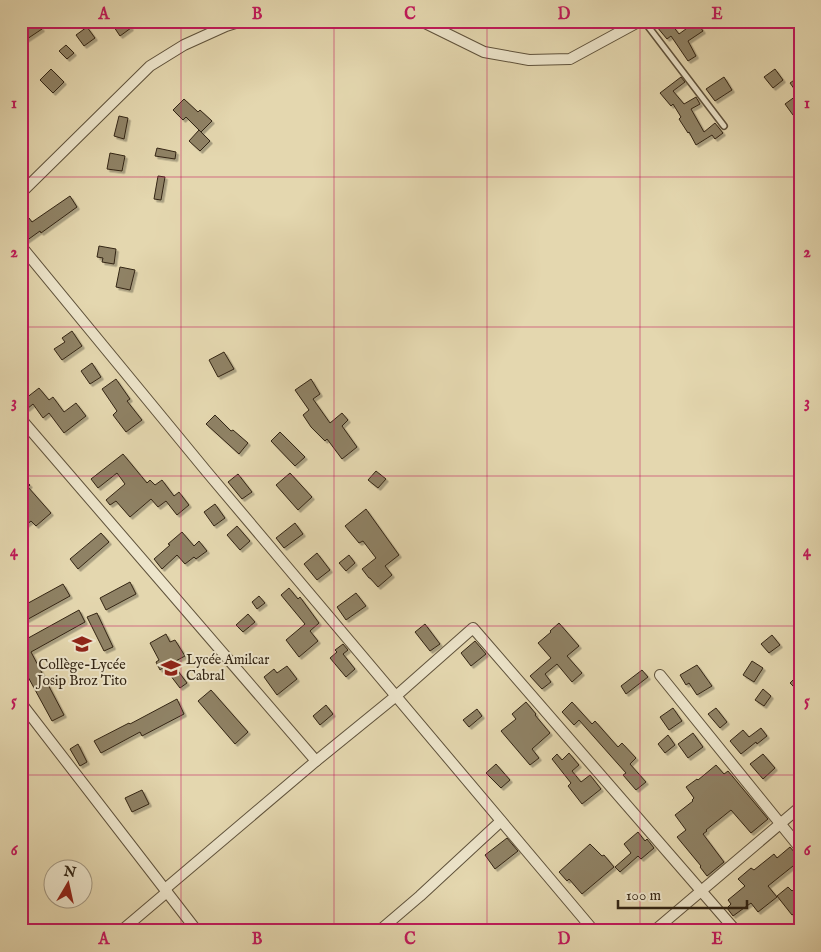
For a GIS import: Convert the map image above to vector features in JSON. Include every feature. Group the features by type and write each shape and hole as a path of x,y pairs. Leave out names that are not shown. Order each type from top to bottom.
{"street":[{"path":"21,194 150,66 184,45 242,21"},
{"path":"421,21 484,52 529,60 570,59 640,21"},
{"path":"21,246 207,472 594,931"},
{"path":"21,419 316,761"},
{"path":"121,931 166,890 316,761 396,696 473,628 736,931"},
{"path":"660,675 800,848"},
{"path":"21,703 197,931"},
{"path":"654,931 800,807"},
{"path":"379,931 501,821"}],"lane":[{"path":"644,21 724,126"}],"building":[{"path":"22,21 36,21 42,29 21,43 21,28 25,25"},
{"path":"110,21 126,21 131,28 120,36"},
{"path":"652,21 669,21 679,34 690,26 687,21 696,21 703,31 688,41 696,56 688,61 671,36 667,39"},
{"path":"87,27 95,38 84,46 76,35"},
{"path":"66,45 74,53 67,59 59,51"},
{"path":"51,69 64,82 53,93 40,80"},
{"path":"775,69 783,80 773,88 764,77"},
{"path":"800,76 800,87 795,90 790,83"},
{"path":"681,77 685,82 673,91 684,104 696,97 700,104 691,109 704,132 715,123 723,133 715,139 712,135 696,145 679,119 681,117 673,104 671,106 660,93"},
{"path":"724,77 732,90 715,101 706,89"},
{"path":"800,93 800,110 793,115 785,104"},
{"path":"184,99 198,112 200,110 212,121 201,132 186,117 183,120 173,110"},
{"path":"119,116 128,118 124,139 114,136"},
{"path":"199,130 210,141 200,151 189,141"},
{"path":"157,148 176,152 175,159 155,156"},
{"path":"110,153 125,156 122,171 107,169"},
{"path":"158,176 165,177 161,200 154,199"},
{"path":"70,196 77,207 41,233 40,231 26,241 21,233 21,223 29,218 32,222"},
{"path":"99,246 116,249 114,264 102,262 103,258 97,257"},
{"path":"120,267 135,270 130,290 116,287"},
{"path":"72,331 82,346 62,360 54,349 65,342 62,338"},
{"path":"224,352 234,369 218,377 209,360"},
{"path":"92,363 101,377 90,384 81,371"},
{"path":"116,379 130,399 127,401 142,420 126,432 113,415 117,411 102,389"},
{"path":"311,379 320,394 313,399 330,423 342,413 348,420 342,426 357,447 342,459 327,439 325,441 311,427 303,415 309,410 295,390"},
{"path":"39,388 49,400 53,397 64,412 76,403 86,416 64,433 49,413 43,418 33,404 27,409 21,402"},
{"path":"215,415 231,431 233,430 248,443 239,454 206,424"},
{"path":"280,432 305,457 295,466 271,441"},
{"path":"123,454 147,483 150,480 155,485 162,480 174,496 179,492 189,505 177,515 166,501 158,507 151,499 130,517 116,501 110,505 106,500 125,484 117,473 98,488 91,479"},
{"path":"376,471 386,479 378,488 368,480"},
{"path":"290,473 312,497 298,510 276,485"},
{"path":"238,474 252,492 242,499 228,482"},
{"path":"21,477 30,485 28,487 51,513 36,526 31,521 21,529"},
{"path":"215,504 225,518 214,526 204,512"},
{"path":"366,509 399,555 385,566 392,575 378,587 362,569 376,558 363,541 359,543 345,526"},
{"path":"295,523 303,534 284,548 276,538"},
{"path":"237,526 250,541 240,550 227,535"},
{"path":"182,532 194,546 199,541 207,551 185,564 177,555 162,569 154,559"},
{"path":"101,533 109,542 78,569 70,559"},
{"path":"317,553 330,570 317,580 304,564"},
{"path":"349,555 355,563 346,571 339,563"},
{"path":"130,582 136,594 106,610 100,598"},
{"path":"63,584 70,596 21,623 21,607"},
{"path":"289,588 298,599 300,597 319,623 310,631 318,641 299,657 286,640 305,624 281,595"},
{"path":"356,593 366,606 346,620 337,607"},
{"path":"259,596 265,603 257,609 252,602"},
{"path":"79,610 85,622 31,652 64,715 52,721 21,664 21,642"},
{"path":"97,613 113,647 104,651 87,617"},
{"path":"248,614 255,622 243,632 236,625"},
{"path":"559,623 579,646 567,656 582,673 572,682 557,664 545,674 551,682 542,689 530,676 551,658 538,643"},
{"path":"425,624 440,644 430,651 415,632"},
{"path":"166,634 170,642 175,640 185,656 172,663 187,683 180,688 164,667 160,670 156,662 159,660 150,643"},
{"path":"772,635 780,645 769,653 761,644"},
{"path":"475,641 486,654 471,666 461,653"},
{"path":"343,644 348,650 343,654 355,669 346,677 330,658 337,652 335,650"},
{"path":"752,661 763,668 754,682 743,675"},
{"path":"697,665 712,686 697,695 689,683 686,685 680,675"},
{"path":"287,666 297,679 277,695 264,677 274,669 277,673"},
{"path":"642,670 648,677 626,694 621,686"},
{"path":"800,673 800,693 790,683"},
{"path":"763,689 771,696 764,706 755,700"},
{"path":"211,690 248,732 235,744 198,701"},
{"path":"177,699 184,714 142,736 140,732 101,753 94,741"},
{"path":"526,702 550,733 532,749 539,758 530,765 501,731 516,719 512,714"},
{"path":"572,702 592,724 595,721 618,747 622,743 636,758 630,764 646,782 636,790 623,775 626,773 579,720 574,725 562,712"},
{"path":"326,705 333,714 320,725 313,716"},
{"path":"673,708 682,721 669,730 660,717"},
{"path":"716,708 727,722 720,728 708,714"},
{"path":"477,709 482,716 469,727 463,720"},
{"path":"761,728 767,736 741,754 730,741 743,730 749,737"},
{"path":"693,733 703,747 688,758 678,744"},
{"path":"668,735 675,745 665,753 658,744"},
{"path":"78,744 87,762 80,766 70,749"},
{"path":"569,753 579,765 572,771 581,782 590,775 601,789 582,804 568,786 571,783 552,759 557,754 562,760"},
{"path":"763,754 775,768 763,779 750,764"},
{"path":"496,764 510,780 501,788 486,773"},
{"path":"716,765 724,774 728,771 768,819 751,833 731,810 706,830 703,834 724,862 707,876 677,837 686,830 675,815 693,801 694,798 686,787"},
{"path":"142,790 149,804 132,812 125,798"},
{"path":"638,832 654,848 641,859 638,856 620,872 615,867 631,853 624,844"},
{"path":"507,838 518,851 495,869 485,855"},
{"path":"590,844 602,856 604,855 614,867 582,894 569,879 567,881 559,872"},
{"path":"790,847 795,853 800,855 800,873 793,866 768,886 777,897 758,912 751,903 733,916 727,908 731,904 728,900 745,886 738,879 751,868 754,870 774,854 777,858"},
{"path":"800,884 800,908 792,915 777,896 788,887 792,891"}],"place":[{"name":"Collège-Lycée Josip Broz Tito","path":"82,644"},
{"name":"Lycée Amilcar Cabral","path":"171,668"}]}
